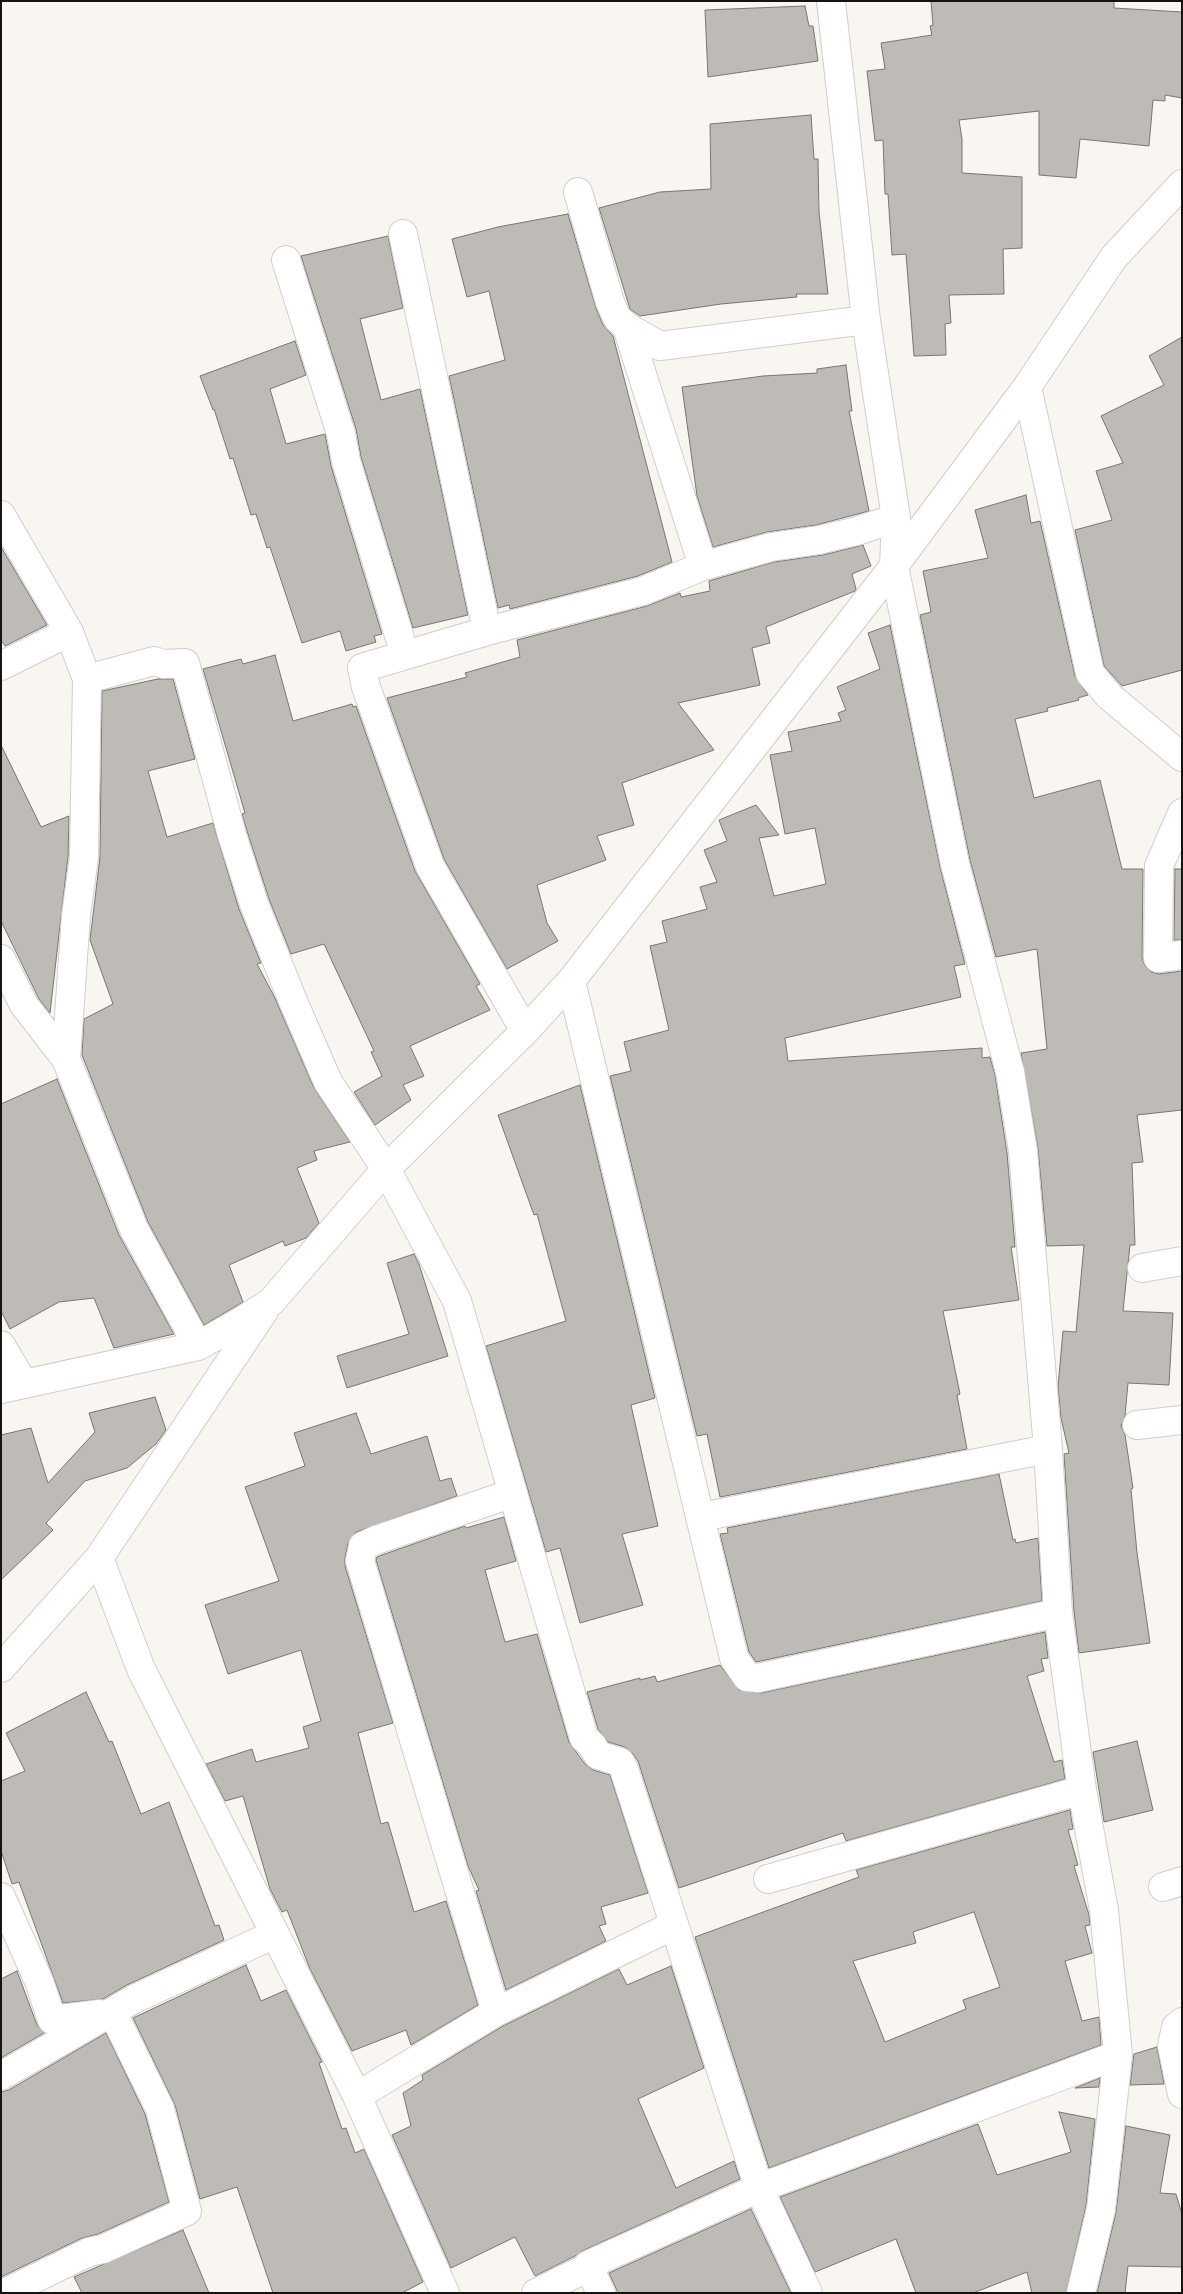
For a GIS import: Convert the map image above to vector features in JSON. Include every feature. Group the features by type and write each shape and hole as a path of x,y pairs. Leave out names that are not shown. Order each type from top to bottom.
{"street":[{"path":"831,1 866,320 896,518 894,566 956,864 1010,1072 1023,1151 1048,1449 1058,1613 1082,1790 1104,1910 1118,2055 1101,2209 1081,2293"},
{"path":"1,1668 99,1558 271,1302 386,1169 525,1031 571,981 894,566 1027,387 1114,256 1182,184"},
{"path":"578,192 610,302 617,318 627,327 660,346 866,320"},
{"path":"403,234 487,630"},
{"path":"286,260 341,434 346,461 405,655"},
{"path":"627,327 703,566"},
{"path":"1027,387 1090,673 1109,696 1182,757"},
{"path":"1,515 69,632 87,679 84,857 76,915 66,1059"},
{"path":"525,1031 430,866 366,687 362,668 487,630 643,591 703,566 771,548 857,531 896,518"},
{"path":"1,666 69,632"},
{"path":"87,679 154,660 164,664 185,663 232,835 261,922 328,1082 386,1169 457,1301 584,1738 592,1745 598,1755 620,1762 624,1769 759,2188 808,2293"},
{"path":"1182,814 1158,866 1158,958 1182,955"},
{"path":"1,959 24,1005 66,1059 134,1228 198,1346"},
{"path":"571,981 734,1658 747,1677 758,1678 1058,1613"},
{"path":"1142,1268 1182,1261"},
{"path":"1,1344 13,1387 198,1346 271,1302"},
{"path":"1137,1426 1182,1420"},
{"path":"701,1517 1048,1449"},
{"path":"496,2012 360,1561 363,1546 376,1540 513,1493"},
{"path":"99,1558 141,1669 357,2096 445,2293"},
{"path":"768,1880 1082,1790"},
{"path":"1,1897 39,1981 52,2020 112,2012"},
{"path":"357,2096 496,2012 674,1925"},
{"path":"1,2076 134,1999 275,1934"},
{"path":"5,2293 89,2252 103,2249 186,2211 160,2109 112,2012"},
{"path":"1182,2022 1176,2027 1172,2046 1182,2094"},
{"path":"536,2293 589,2267 588,2265 759,2188 1118,2055"},
{"path":"589,2267 601,2293"}],"building":[{"path":"931,1 1114,1 1114,8 1182,12 1182,98 1165,95 1165,101 1153,100 1149,146 1080,139 1076,178 1039,175 1039,111 959,120 962,139 962,173 1022,177 1022,248 1003,249 1004,294 949,295 951,323 945,324 946,355 914,356 906,254 892,255 888,194 885,194 883,140 875,141 867,71 885,69 881,43 932,35 930,26 933,25"},
{"path":"805,6 809,26 813,26 818,61 708,77 705,10"},
{"path":"811,115 814,159 818,159 819,212 828,294 796,294 797,297 721,304 640,316 630,309 599,208 660,192 711,189 710,124"},
{"path":"568,214 596,308 603,325 613,336 672,562 638,576 510,609 509,605 498,608 449,376 505,360 489,291 467,297 452,239 498,227"},
{"path":"388,236 403,308 360,319 381,400 420,389 468,615 413,628 361,457 356,429 301,256"},
{"path":"1182,337 1182,670 1122,686 1104,666 1075,530 1112,520 1096,471 1123,463 1101,416 1164,385 1149,356"},
{"path":"295,341 306,375 270,389 286,444 325,434 331,466 382,634 374,636 376,642 346,651 340,631 302,643 270,547 267,548 256,514 251,515 233,458 230,459 214,409 200,376"},
{"path":"846,365 852,411 849,411 869,511 816,525 767,532 713,547 697,496 682,387 763,376 817,373 817,369"},
{"path":"1026,495 1031,523 1040,521 1075,676 1088,695 1078,698 1079,700 1047,708 1048,711 1015,719 1034,798 1100,780 1122,869 1143,869 1142,958 1145,966 1151,972 1159,974 1182,971 1182,1110 1137,1115 1143,1162 1132,1163 1135,1245 1130,1245 1123,1311 1173,1313 1169,1385 1128,1383 1125,1416 1121,1426 1125,1435 1133,1488 1131,1489 1137,1553 1150,1643 1079,1653 1074,1611 1064,1454 1069,1453 1061,1418 1058,1387 1063,1331 1076,1332 1084,1245 1047,1246 1038,1149 1021,1053 1047,1049 1037,949 996,957 970,860 920,615 931,612 923,571 988,558 975,510"},
{"path":"863,545 871,566 852,574 855,591 766,627 770,643 752,648 760,685 678,703 714,750 622,783 634,825 597,836 606,860 537,885 547,923 558,941 507,969 444,859 387,698 467,677 465,673 520,657 517,640 647,606 680,593 681,597 710,591 709,581 774,562 823,555"},
{"path":"1,547 47,625 5,646 1,640"},
{"path":"890,625 940,867 965,964 954,966 961,997 785,1038 788,1061 982,1048 982,1058 990,1057 995,1075 1007,1153 1015,1247 1011,1247 1019,1300 943,1311 960,1394 957,1395 967,1449 720,1497 707,1434 697,1436 610,1076 631,1071 624,1042 669,1030 650,946 667,942 662,921 707,909 700,887 717,882 704,850 727,841 719,820 756,805 779,835 759,838 774,896 826,884 815,828 785,834 770,755 792,751 788,732 841,721 838,713 846,710 837,687 880,669 868,633"},
{"path":"275,655 293,721 352,704 353,707 356,706 415,871 480,984 476,986 490,1010 410,1046 424,1076 403,1085 411,1100 375,1125 354,1092 382,1076 371,1052 374,1051 324,944 291,954 269,899 247,831 242,814 245,813 203,669 241,659 243,664"},
{"path":"158,679 173,679 195,759 148,771 167,837 213,823 239,909 261,963 257,964 274,996 314,1088 350,1142 314,1151 317,1160 297,1168 319,1223 306,1238 285,1246 283,1241 229,1265 243,1302 204,1325 148,1222 82,1055 84,1019 113,1004 90,940 100,857 102,691"},
{"path":"1,745 41,827 69,816 68,856 50,1013 39,999 1,921"},
{"path":"1175,869 1182,869 1182,940 1174,940"},
{"path":"57,1079 119,1235 174,1334 114,1348 94,1298 59,1302 10,1329 1,1311 1,1104"},
{"path":"580,1085 655,1398 631,1405 658,1526 622,1534 643,1605 580,1623 560,1548 546,1552 486,1346 566,1321 537,1214 534,1215 498,1115"},
{"path":"414,1254 419,1264 448,1356 347,1388 337,1356 409,1334 387,1263"},
{"path":"155,1397 166,1430 156,1444 127,1468 85,1481 46,1523 53,1530 1,1580 1,1435 31,1428 48,1483 95,1432 89,1413"},
{"path":"356,1413 371,1454 427,1436 440,1481 451,1478 457,1496 356,1532 348,1543 345,1566 393,1723 358,1733 381,1824 388,1822 414,1912 446,1901 478,2005 411,2045 406,2030 352,2051 310,1969 287,1910 282,1912 270,1889 243,1796 225,1801 206,1764 252,1749 256,1762 309,1748 303,1727 321,1721 301,1650 228,1674 205,1605 279,1581 245,1487 305,1466 294,1433"},
{"path":"999,1474 1013,1540 1015,1539 1016,1543 1038,1538 1042,1601 756,1662 749,1652 720,1534 728,1533 727,1528"},
{"path":"504,1517 516,1561 485,1570 505,1642 537,1634 569,1742 585,1764 593,1770 610,1775 648,1893 601,1907 606,1924 599,1926 606,1941 506,1990 476,1891 479,1890 468,1866 376,1560 377,1557 382,1555 465,1526 466,1528"},
{"path":"1045,1632 1048,1658 1041,1659 1044,1671 1027,1676 1054,1762 1062,1760 1065,1779 846,1841 843,1833 679,1888 638,1761 625,1747 608,1742 598,1729 587,1692 640,1678 640,1680 655,1676 657,1682 720,1665 739,1690 761,1693"},
{"path":"86,1692 109,1742 112,1741 141,1814 169,1802 215,1926 219,1925 224,1940 127,1985 103,1999 63,2003 19,1882 12,1884 1,1851 1,1781 25,1771 6,1733"},
{"path":"1137,1741 1153,1810 1104,1822 1093,1752"},
{"path":"1070,1810 1073,1829 1068,1830 1078,1865 1074,1866 1089,1915 1090,1925 1085,1926 1092,1953 1065,1961 1082,2021 1099,2017 1101,2045 769,2168 695,1937 859,1877 856,1870","holes":["974,1912 1000,1987 963,2000 966,2009 885,2042 853,1961 916,1943 913,1932"]},
{"path":"246,1965 261,2001 286,1990 322,2062 319,2063 342,2129 346,2128 355,2153 364,2149 423,2282 402,2293 273,2293 237,2187 200,2199 175,2105 133,2018"},
{"path":"671,1966 704,2068 638,2099 676,2188 734,2161 740,2179 582,2251 535,2276 515,2237 451,2268 392,2135 411,2126 403,2093 423,2080 422,2075 503,2026 619,1969 627,1985"},
{"path":"17,1971 37,2025 44,2033 1,2058 1,1979"},
{"path":"106,2033 145,2114 169,2202 98,2234 82,2238 1,2277 1,2092 9,2090"},
{"path":"1157,2047 1164,2084 1130,2085 1134,2054"},
{"path":"1100,2078 1099,2087 1075,2088"},
{"path":"1059,2112 1095,2119 1086,2206 1066,2293 1032,2293 1027,2272 973,2293 916,2293 896,2239 815,2272 780,2197 978,2124 997,2175 1071,2152"},
{"path":"1126,2126 1170,2135 1160,2193 1176,2194 1182,2214 1182,2267 1128,2266 1125,2293 1097,2293 1116,2212"},
{"path":"751,2209 791,2293 618,2293 609,2273"},
{"path":"183,2230 209,2293 82,2293 74,2277"}]}
